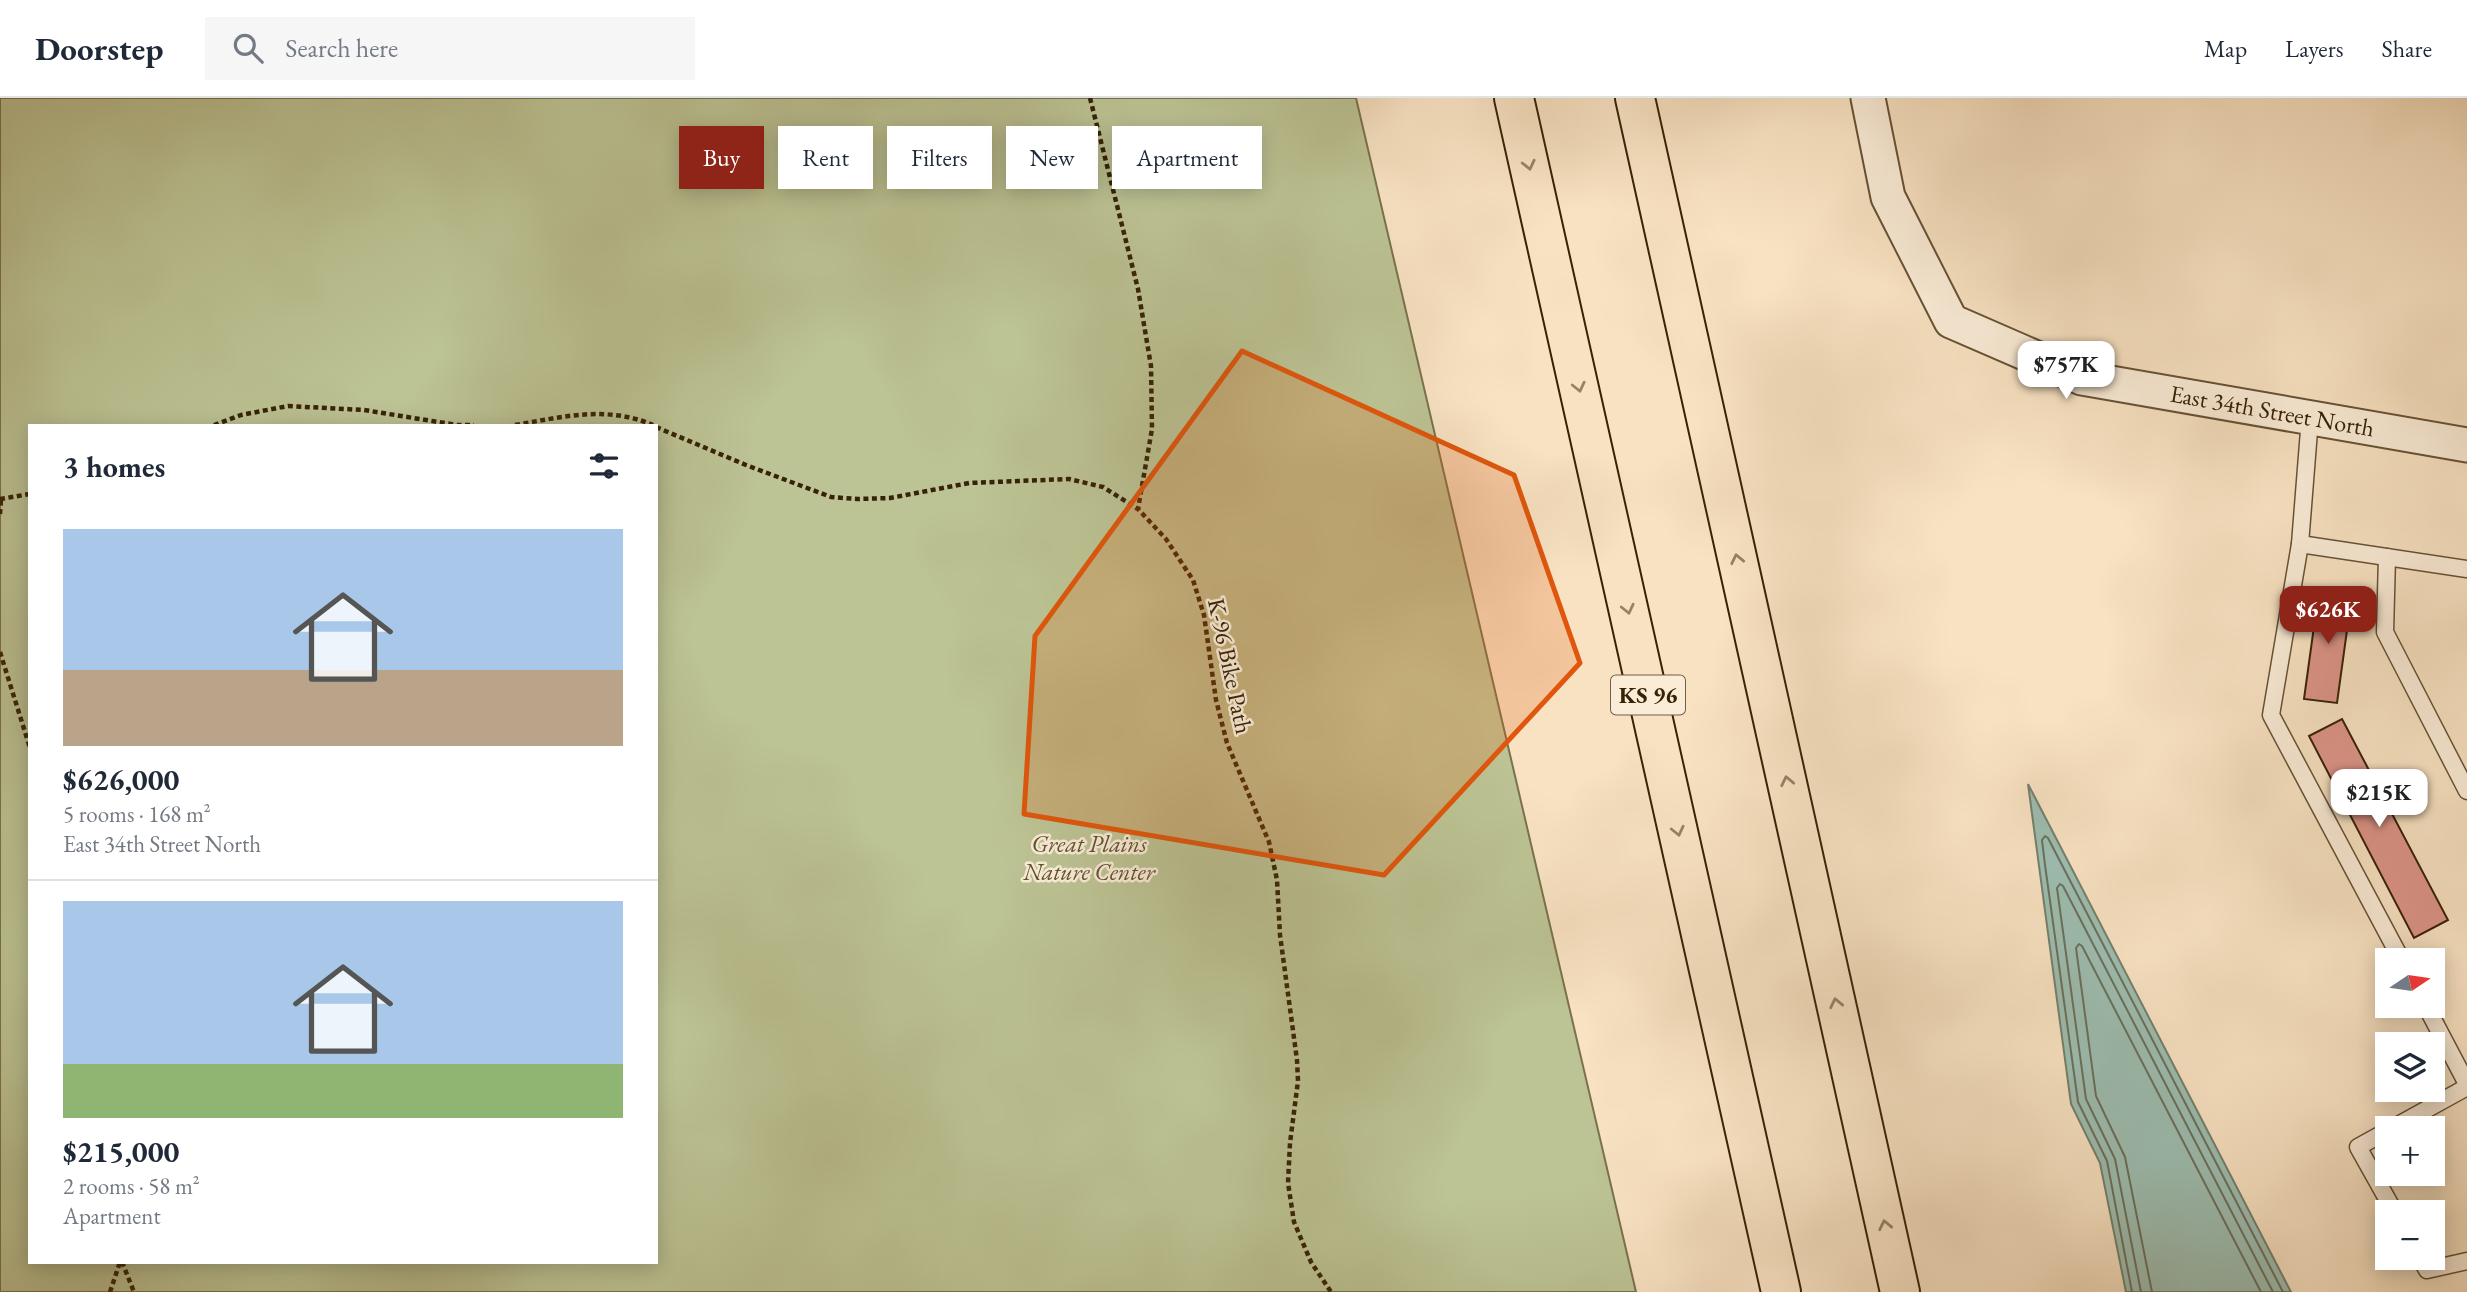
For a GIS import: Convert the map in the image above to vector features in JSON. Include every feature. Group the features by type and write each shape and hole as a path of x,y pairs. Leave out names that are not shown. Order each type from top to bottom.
{"highway":[{"name":"KS 96","path":"1514,98 1781,1292"},
{"path":"1635,98 1900,1292"}],"street":[{"name":"East 34th Street North","path":"1868,98 1888,197 1951,321 2082,378 2467,445"}],"lane":[{"path":"2310,418 2300,544 2271,715 2395,948"},
{"path":"2300,544 2467,569"},
{"path":"2387,557 2385,632 2467,791"},
{"path":"2413,1116 2467,1085 2432,1018"},
{"path":"2375,1138 2358,1147 2375,1177"},
{"path":"2445,1266 2467,1261"}],"path":[{"path":"1090,98 1138,289 1151,366 1152,429 1138,509"},
{"path":"217,424 241,415 288,406 364,410 451,424"},
{"name":"K-96 Bike Path","path":"521,424 582,413 612,414 648,424"},
{"name":"K-96 Bike Path","path":"658,427 831,497 890,498 969,483 1069,479 1103,487 1138,509 1166,539 1193,580 1204,615 1216,700 1227,743 1269,842 1277,880 1280,935 1297,1060 1298,1081 1288,1183 1294,1222 1311,1262 1331,1292"},
{"path":"0,514 0,499 28,494"},
{"path":"0,652 28,742"},
{"path":"110,1292 120,1264"},
{"path":"122,1264 134,1292"}],"highlighted area":[{"path":"1242,351 1514,475 1580,663 1384,875 1024,814 1035,636"}],"green space":[{"name":"Great Plains Nature Center","path":"0,98 1356,98 1636,1292 0,1292"}],"water":[{"path":"2028,784 2291,1292 2126,1292 2100,1163 2071,1104"}],"building":[{"path":"2319,590 2352,594 2337,703 2304,699"},
{"path":"2342,719 2448,920 2414,938 2309,736"}]}
